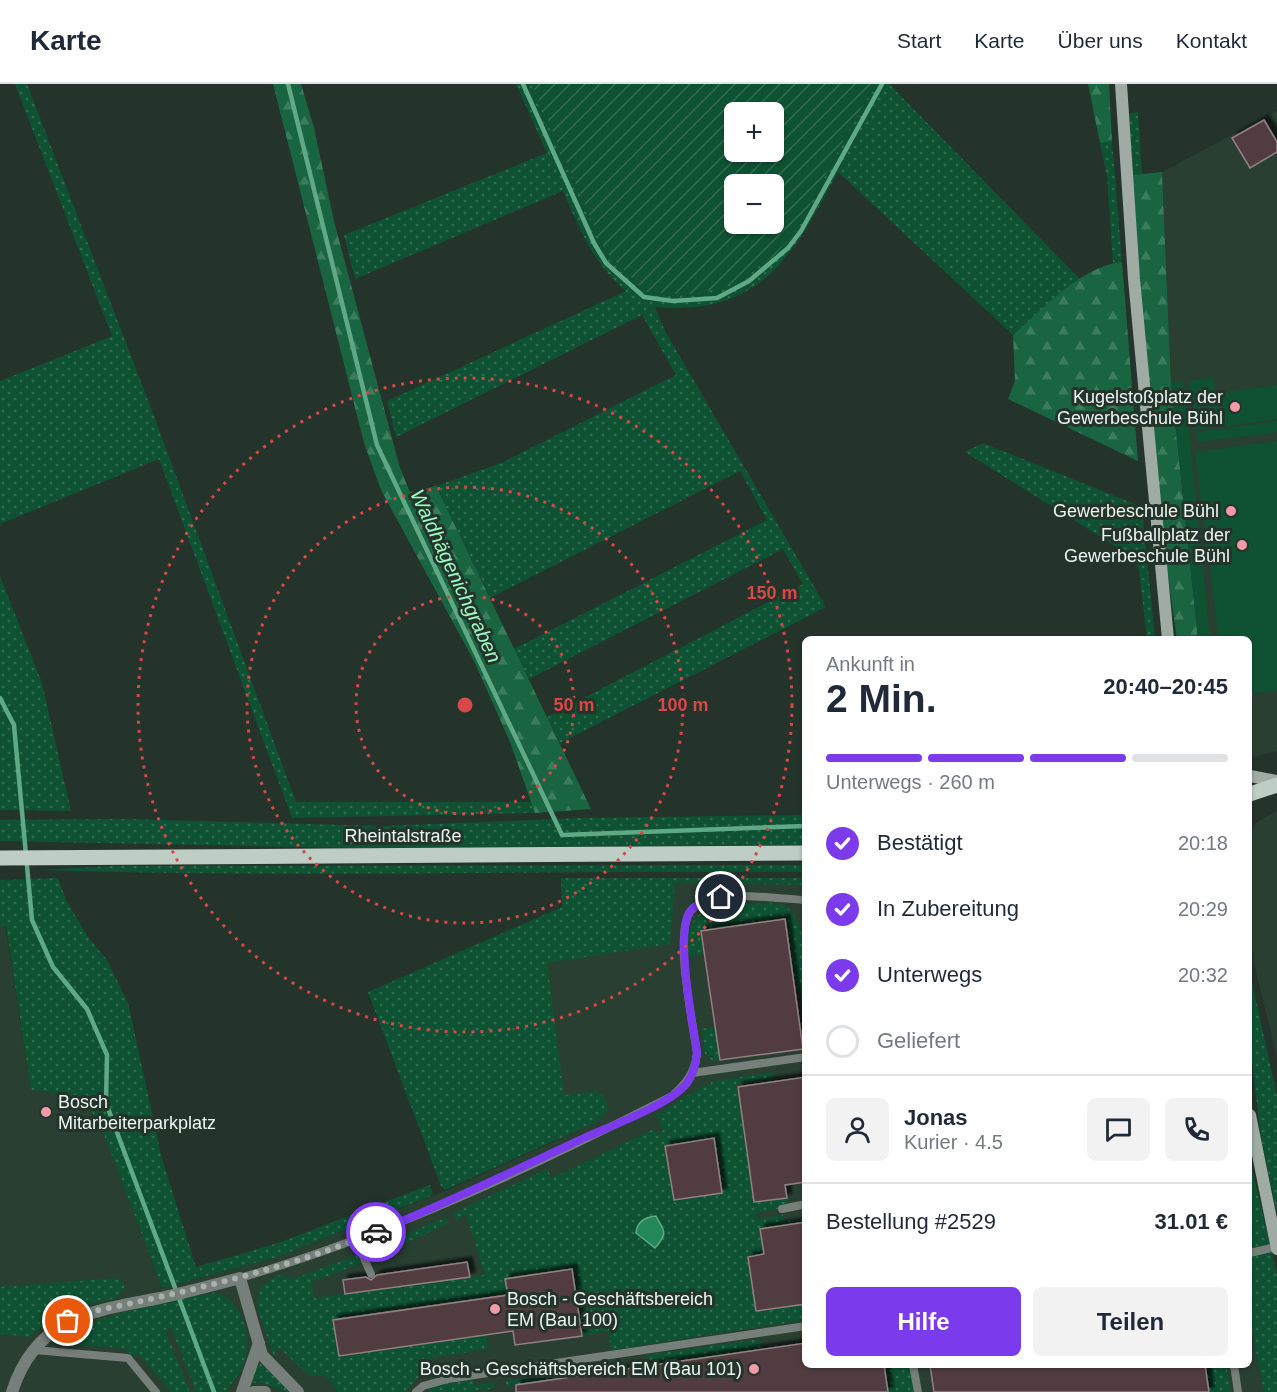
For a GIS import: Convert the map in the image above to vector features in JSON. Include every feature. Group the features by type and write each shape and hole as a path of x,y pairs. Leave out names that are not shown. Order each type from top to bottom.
{"main road":[{"path":"1255,793 1277,783"},
{"name":"Rheintalstraße","path":"3,858 802,853"}],"street":[{"path":"1121,84 1145,416 1168,636"},
{"path":"1252,777 1277,783"},
{"path":"1252,1125 1277,1248"},
{"path":"12,1392 18,1373 32,1350 55,1328 81,1314 240,1278 259,1343 267,1362 298,1392"},
{"path":"242,1392 259,1343"},
{"path":"253,1392 265,1392"}],"lane":[{"path":"240,1278 356,1240 445,1203 672,1096 687,1083 697,1053 683,949 684,927 690,911 704,902 721,897 802,901"},
{"path":"692,1073 802,1059"},
{"path":"782,1209 802,1205"},
{"path":"356,1240 371,1274"},
{"path":"1252,1253 1277,1248"},
{"path":"416,1392 423,1386 448,1379 802,1327"},
{"path":"32,1350 128,1358 156,1392"},
{"path":"914,1368 918,1392"},
{"path":"1234,1368 1238,1392"}],"shaded area":[{"path":"15,84 27,84 157,424 296,802 532,802 535,813 292,818 159,459 0,524 0,381 112,336"},
{"path":"516,84 532,84 605,251 760,234 784,234 784,231 797,230 875,84 889,84 1080,279 1013,335 838,172 806,229 770,274 748,290 723,302 692,307 655,307 665,331 826,607 560,743 547,717 803,584 783,549 529,679 514,649 767,520 740,471 490,598 436,486 501,463 676,375 642,315 396,437 387,401 626,291 596,258 563,191 355,279 344,235 547,153"},
{"path":"532,84 875,84 797,230 772,258 724,288 690,294 646,292 605,251"},
{"name":"Gewerbeschule Bühl","path":"1277,111 1277,751 1252,757 1252,636 1198,636 1171,383 1162,172"},
{"path":"1138,112 1142,174 1133,175 1129,114"},
{"path":"1112,141 1122,262 1113,263 1107,176 1100,143"},
{"name":"Kugelstoßplatz der Gewerbeschule Bühl","path":"1213,377 1216,394 1277,385 1277,419 1196,430 1189,381"},
{"path":"1184,381 1210,636 1198,636 1171,383"},
{"path":"1277,421 1277,432 1198,442 1197,432"},
{"name":"Fußballplatz der Gewerbeschule Bühl","path":"1277,441 1277,690 1252,694 1252,636 1219,636 1195,452"},
{"path":"983,443 1142,507 1155,636 1147,636 1139,570 1131,556 965,452"},
{"path":"0,576 42,683 71,811 0,810"},
{"path":"1277,811 1277,1058 1252,955 1252,828 1254,824"},
{"path":"802,815 802,845 358,848 0,841 0,820 125,819 382,826 582,818"},
{"path":"802,865 802,872 327,874 40,870 114,866"},
{"path":"58,878 67,902 88,937 107,960 128,1003 162,1159 196,1267 278,1243 430,1185 433,1195 277,1257 162,1288 98,1119 84,1105 68,1097 31,1090 6,926 0,926 0,880"},
{"path":"561,878 802,885 802,1368 1252,1368 1252,1332 1264,1392 0,1392 0,926 5,925 31,1090 61,1094 87,1105 98,1119 162,1288 277,1257 450,1189 555,1141 529,922 562,907"},
{"path":"561,878 802,878 802,885 675,883 670,944 547,963 564,1095 596,1091 604,1097 609,1108 598,1121 445,1190 441,1186 368,992 562,907"},
{"path":"780,904 789,909 800,927 802,987 795,991 784,919 702,931 705,954 689,956 689,930 699,915 717,907"},
{"path":"1252,982 1277,1096 1277,1214 1261,1138 1252,1062"},
{"path":"715,1027 720,1060 713,1061 705,1054 701,1029"},
{"path":"772,1072 773,1082 736,1083 754,1202 787,1198 788,1204 783,1208 756,1213 757,1219 783,1215 784,1221 802,1218 802,1222 760,1229 764,1254 748,1257 756,1311 802,1304 802,1320 611,1350 608,1331 582,1336 506,1280 508,1295 334,1320 339,1356 486,1335 488,1349 432,1358 433,1373 417,1378 406,1392 338,1392 324,1375 310,1376 278,1347 274,1357 257,1307 260,1288 277,1275 296,1278 357,1255 362,1263 312,1282 314,1298 485,1275 466,1215 456,1220 453,1213 547,1169 552,1178 654,1129 656,1134 663,1131 656,1115 711,1082"},
{"path":"1252,1169 1277,1275 1277,1392 1264,1392 1252,1332"},
{"path":"656,1216 664,1235 655,1248 636,1233 642,1220"},
{"path":"446,1217 449,1223 369,1260 367,1251"},
{"path":"119,1278 125,1286 117,1298 69,1308 29,1337 0,1334 0,1287"},
{"path":"217,1293 226,1297 239,1311 246,1330 247,1341 243,1365 225,1392 196,1392 171,1328 165,1330 190,1392 171,1392 141,1356 133,1356 124,1348 53,1343 82,1326 130,1310"},
{"path":"760,1339 762,1349 648,1366 646,1355"},
{"path":"256,1360 293,1392 263,1383 249,1383"},
{"path":"600,1362 601,1373 506,1386 506,1381 520,1379 520,1374"},
{"path":"884,1368 910,1368 914,1392 888,1392"},
{"path":"1205,1368 1227,1368 1231,1392 1209,1392"},
{"path":"473,1380 474,1385 494,1383 494,1388 467,1392 427,1392 438,1384"}],"green space":[{"path":"273,84 301,84 314,128 334,221 400,468 410,492 436,486 591,809 535,813 510,742 474,661 381,490 364,443"},
{"path":"1088,84 1109,84 1112,141 1100,143"},
{"path":"1162,172 1171,383 1198,636 1177,636 1161,524 1143,349 1133,175"},
{"path":"1122,262 1138,461 1008,399 1015,381 1013,335 1077,280 1106,266"}],"building":[{"path":"1264,120 1277,142 1277,152 1250,168 1232,138"},
{"path":"785,919 802,1049 720,1060 701,931"},
{"path":"802,1078 802,1183 785,1185 787,1198 754,1202 738,1087"},
{"path":"714,1138 722,1193 674,1200 665,1146"},
{"path":"802,1223 802,1305 756,1311 748,1257 764,1254 760,1229"},
{"path":"467,1262 470,1277 345,1294 343,1280 366,1277 371,1280 377,1275"},
{"name":"Bosch - Geschäftsbereich EM (Bau 100)","path":"572,1269 582,1336 515,1345 513,1331 339,1356 333,1320 508,1295 505,1279"},
{"name":"Bosch - Geschäftsbereich EM (Bau 101)","path":"802,1344 802,1368 884,1368 888,1392 516,1392 516,1385"},
{"path":"930,1368 1205,1368 1209,1392 934,1392"}],"waterway":[{"name":"Waldhägenichgraben","path":"288,84 377,445 562,835 802,826"},
{"path":"523,84 594,243 606,263 644,297 673,301 717,298 749,281 788,248 801,231 882,84"},
{"path":"0,698 14,725 32,920 53,967 87,1009 107,1055 106,1103 214,1392"}],"way so far":[{"path":"68,1321 81,1314 192,1290 296,1262 376,1232"}],"place":[{"name":"Kugelstoßplatz der Gewerbeschule Bühl","path":"1235,407"},
{"name":"Gewerbeschule Bühl","path":"1231,511"},
{"name":"Fußballplatz der Gewerbeschule Bühl","path":"1242,545"},
{"name":"Bosch Mitarbeiterparkplatz","path":"46,1112"},
{"name":"Bosch - Geschäftsbereich EM (Bau 100)","path":"495,1309"},
{"name":"Bosch - Geschäftsbereich EM (Bau 101)","path":"754,1369"}],"route":[{"path":"376,1232 480,1188 626,1119 672,1096 687,1083 696,1065 697,1053 683,949 684,927 690,911 704,902 721,897"}]}
